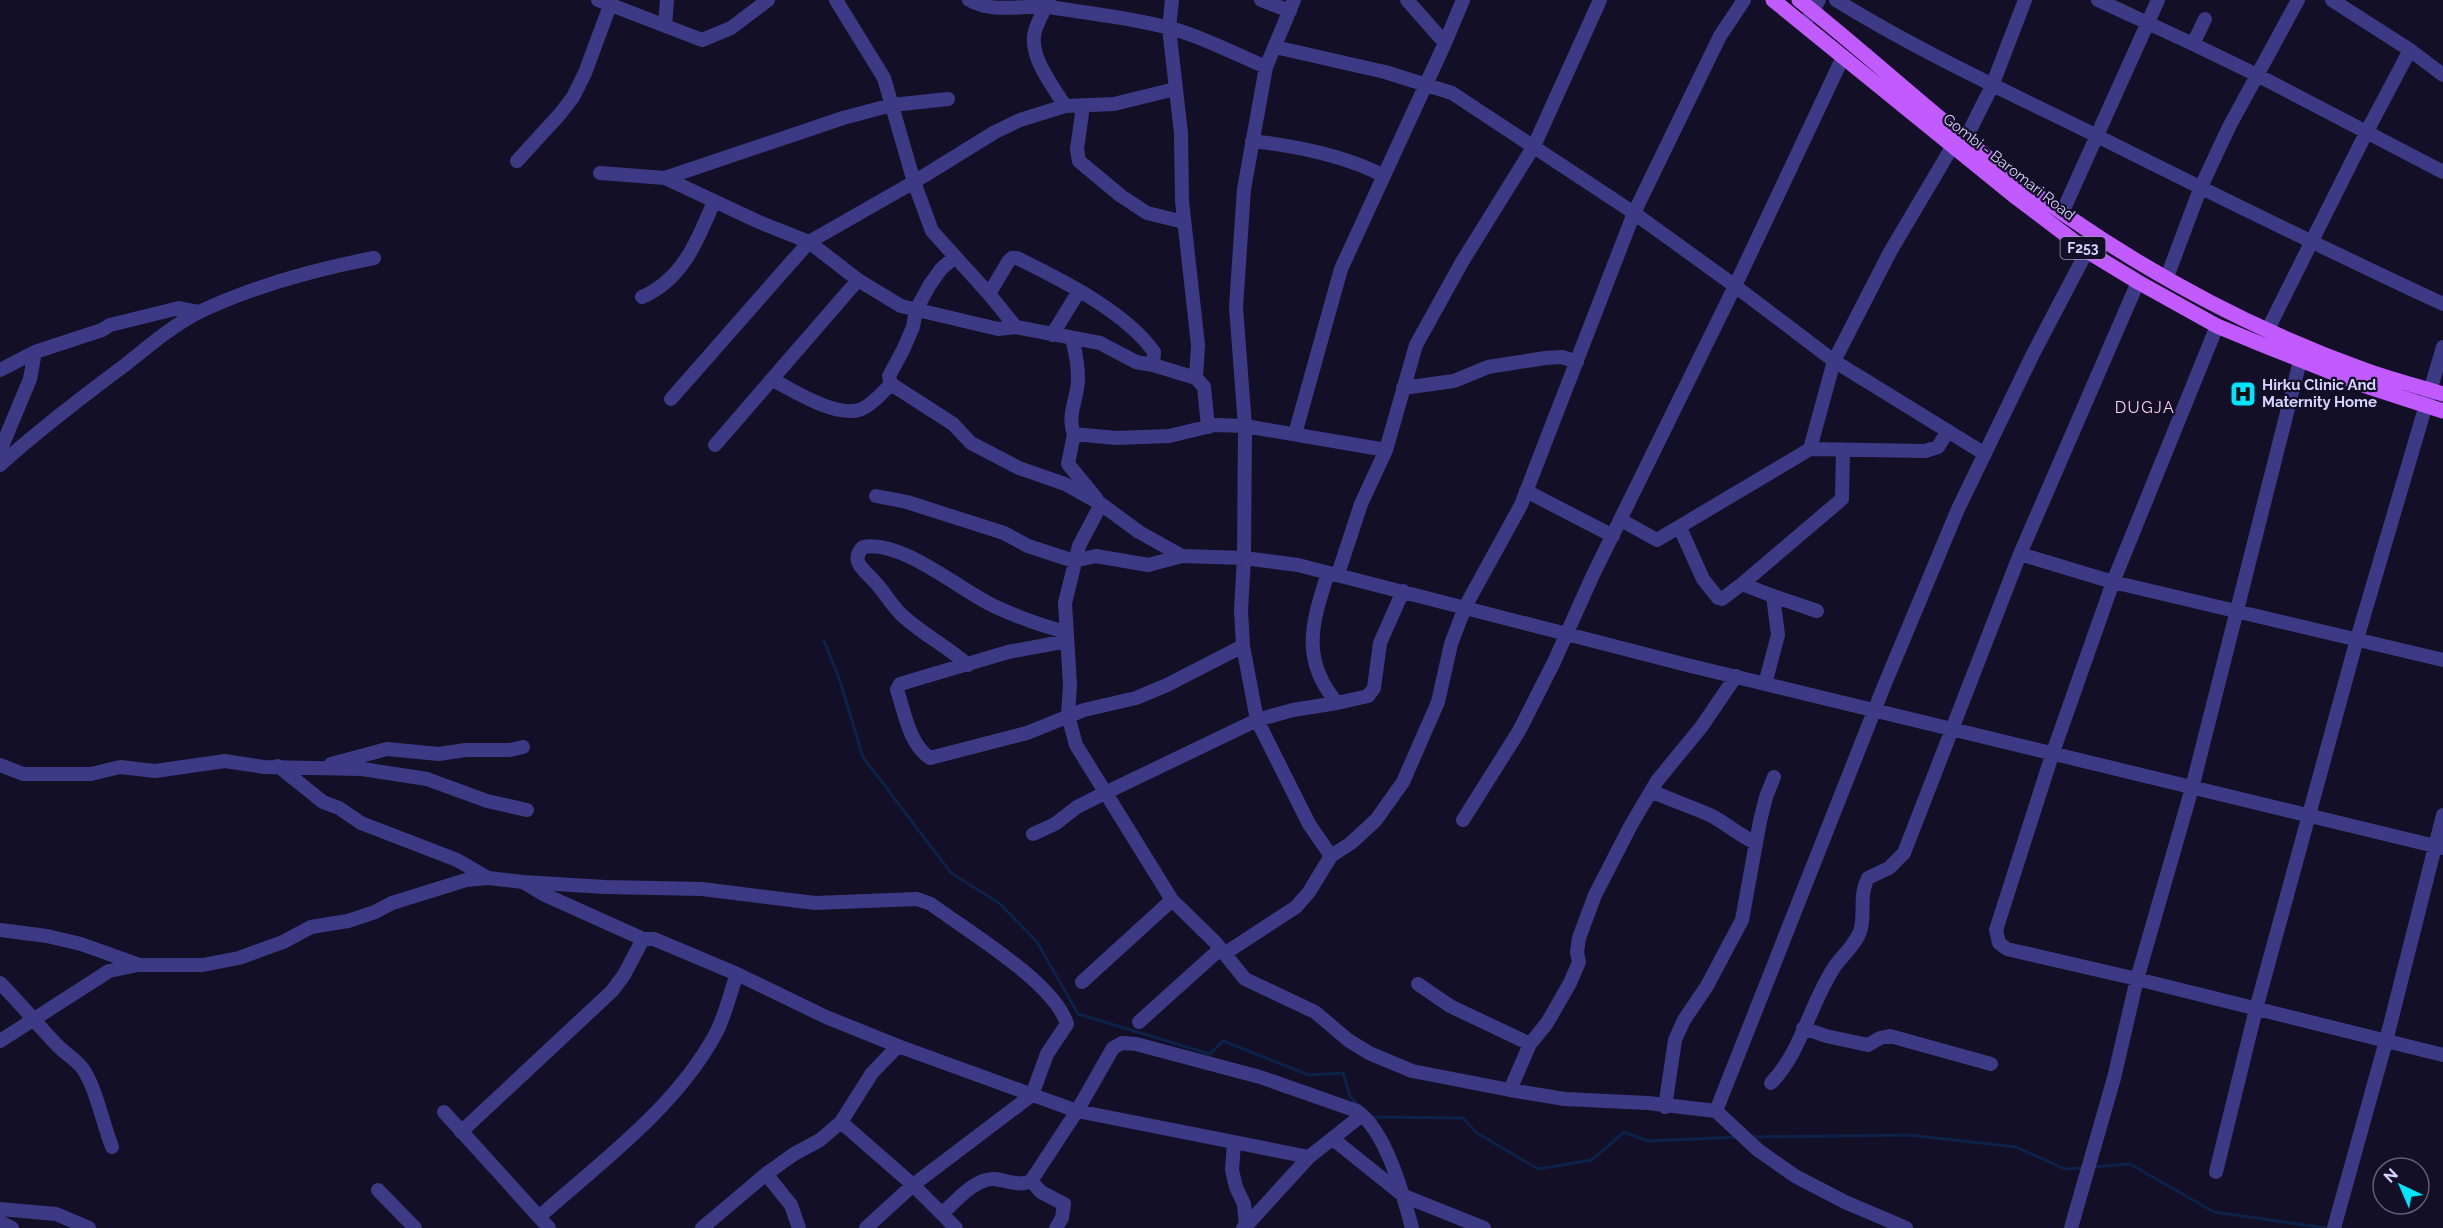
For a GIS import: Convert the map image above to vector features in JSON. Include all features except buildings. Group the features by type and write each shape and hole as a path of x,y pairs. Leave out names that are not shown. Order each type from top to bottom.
{"main road":[{"name":"Gombi - Baromari Road","path":"1773,0 1952,147 2087,250 2138,282 2217,326 2300,361 2366,386 2433,397"},
{"name":"Gombi - Baromari Road","path":"1798,0 1816,5 1966,138 2062,213 2166,277 2267,331 2433,397 2443,411"}],"street":[{"path":"598,0 612,3 702,40 731,28 768,0"},
{"path":"665,26 667,0"},
{"path":"836,0 884,78 914,182 932,231 1016,327"},
{"path":"969,0 978,5 1005,8 1048,3 1169,28 1266,67"},
{"path":"1172,0 1169,28 1198,345 1196,378"},
{"path":"1261,0 1292,5 1266,67 1244,189 1236,307 1245,426 1244,558 1241,610 1243,646 1257,720 1309,824 1331,856"},
{"path":"1407,0 1445,44"},
{"path":"1295,434 1341,269 1463,0"},
{"path":"1337,703 1328,692 1315,665 1312,629 1361,504 1386,450 1416,345 1433,311 1534,146 1600,0"},
{"path":"1139,1022 1222,952 1296,907 1309,892 1331,856 1351,843 1376,820 1403,782 1438,702 1451,644 1465,607 1521,505 1634,213 1720,36 1744,0"},
{"path":"1836,0 1886,31 1992,86 2200,189 2443,304"},
{"path":"1810,449 1834,361 1890,252 1952,147 1966,138 1992,86 2025,0"},
{"path":"2098,0 2257,75 2443,172"},
{"path":"2062,213 2158,0"},
{"path":"2166,277 2200,189 2257,75 2298,0"},
{"path":"2332,0 2410,50 2443,75"},
{"path":"517,160 573,97 585,73 612,3"},
{"path":"1048,3 1034,33 1034,46 1038,60 1065,106"},
{"path":"1804,25 1816,5"},
{"path":"2193,44 2205,19"},
{"path":"1275,47 1385,72 1452,93 1634,213 1736,286 1834,361 1985,454"},
{"path":"2267,331 2410,50"},
{"path":"1464,820 1519,732 1554,662 1566,632 1736,286 1843,57"},
{"path":"671,399 809,242 914,182 995,132 1020,120 1065,106 1114,104 1175,89"},
{"path":"600,173 665,177 843,118 892,105 948,99"},
{"path":"1083,106 1077,148 1079,161 1121,196 1147,213 1185,222"},
{"path":"1252,141 1306,150 1365,166 1384,176"},
{"path":"665,177 809,242 887,299 916,310 998,329 1016,327 1100,343 1136,362 1196,378 1204,387 1208,427"},
{"path":"642,297 657,290 675,275 689,256 714,201"},
{"path":"1716,1111 1875,710 1954,519 2033,354 2087,250"},
{"path":"955,257 941,269 916,310 913,327 889,376 891,384 953,424 971,443 1019,468 1065,484 1101,504 1139,532 1182,556"},
{"path":"0,465 62,412 176,326 200,312 233,298 333,266 374,258"},
{"path":"989,294 1012,258 1017,258 1079,291 1129,324 1154,352 1153,365"},
{"path":"715,446 858,280"},
{"path":"1771,1083 1790,1060 1826,979 1858,935 1862,921 1862,894 1868,878 1889,868 1904,853 2020,554 2138,282"},
{"path":"1052,335 1079,291"},
{"path":"0,370 34,352 136,318 179,308 200,312"},
{"path":"2217,326 2113,582 2052,755 1996,930 1999,943 2007,950 2137,979 2443,1055"},
{"path":"1068,464 1074,434 1070,417 1079,379 1072,338"},
{"path":"2216,1172 2256,1009 2357,639 2433,397 2443,347"},
{"path":"0,451 30,379 34,352"},
{"path":"1403,388 1454,381 1488,367 1545,358 1562,357 1577,362"},
{"path":"2071,1228 2111,1089 2137,979 2192,788 2300,361"},
{"path":"772,380 818,404 842,410 860,410 873,402 891,384"},
{"path":"1074,434 1116,438 1169,436 1208,427 1245,426 1386,450"},
{"path":"1621,520 1657,540 1810,449 1932,450 1938,447 1948,431"},
{"path":"1680,528 1702,579 1718,598 1722,599 1842,499 1843,450"},
{"path":"1037,473 1068,464"},
{"path":"1068,464 1101,504"},
{"path":"1526,490 1613,536"},
{"path":"876,496 907,502 1004,533 1028,546 1074,561 1096,556 1148,565 1182,556 1244,558 1298,565 2052,755 2439,847"},
{"path":"1101,504 1086,531 1074,561 1065,603 1070,685 1068,715 1076,744 1172,900 1222,952 1245,980 1315,1011 1348,1040 1369,1053 1412,1071 1565,1099 1648,1103 1665,1107 1716,1111 1758,1150 1795,1176 1845,1202 1906,1228"},
{"path":"968,665 948,647 921,632 901,615 873,580 859,567 857,560 859,551 863,547 897,552 927,566 995,607 1066,637"},
{"path":"2020,554 2113,582 2443,660"},
{"path":"1742,584 1817,611"},
{"path":"1033,834 1055,824 1077,807 1257,720 1293,710 1368,696 1374,688 1380,643 1403,591"},
{"path":"1765,684 1778,635 1773,596"},
{"path":"1066,637 900,684 897,690 916,745 930,758 1027,733 1068,715 1136,698 1167,685 1243,646"},
{"path":"1510,1090 1530,1044 1547,1023 1570,983 1579,962 1577,952 1579,938 1595,895 1651,790 1702,726 1737,676"},
{"path":"322,767 387,749 439,754 465,750 510,750 523,747"},
{"path":"0,765 23,774 57,775 90,774 120,767 155,771 225,761 264,767 379,770 417,777 486,801 527,810"},
{"path":"278,766 323,802 339,808 361,823 457,860 488,878"},
{"path":"1665,1107 1675,1040 1684,1020 1707,986 1742,920 1766,797 1774,777"},
{"path":"1651,790 1711,816 1726,824 1740,836 1756,843"},
{"path":"2334,1228 2439,847 2443,815"},
{"path":"0,1041 109,971 138,965 203,965 239,958 283,942 312,927 348,921 375,912 392,903 466,880 488,878 646,889 702,889 815,903 917,899 931,904 1036,982 1053,998 1063,1013 1066,1024 1047,1054 1032,1095 913,1185 866,1228"},
{"path":"523,882 543,894 643,939 654,939 737,974 826,1017 898,1046 1077,1111 1309,1156"},
{"path":"1082,982 1172,900"},
{"path":"0,930 47,936 81,944 138,965"},
{"path":"461,1131 612,991 624,975 643,939"},
{"path":"539,1217 660,1109 689,1075 716,1033 737,974"},
{"path":"0,984 82,1068 112,1147"},
{"path":"1418,984 1450,1006 1530,1044"},
{"path":"1803,1028 1826,1036 1868,1045 1880,1038 1890,1036 1991,1064"},
{"path":"942,1214 984,1181 991,1179 1024,1185 1031,1181 1077,1111 1113,1048 1122,1043 1136,1044 1260,1077 1362,1114 1375,1129 1383,1145 1404,1196 1412,1228"},
{"path":"702,1228 766,1174 794,1154 820,1140 841,1122 872,1073 898,1046"},
{"path":"444,1112 549,1228"},
{"path":"1244,1227 1309,1156 1362,1114"},
{"path":"841,1122 913,1185 956,1228"},
{"path":"1332,1139 1404,1196 1484,1228"},
{"path":"1234,1143 1232,1170 1236,1187 1244,1203 1244,1227"},
{"path":"766,1174 791,1204 799,1228"},
{"path":"1031,1181 1041,1192 1064,1204 1062,1218 1056,1228"},
{"path":"378,1190 415,1228"},
{"path":"0,1209 56,1214 89,1228"},
{"path":"0,1222 12,1228"}],"waterway":[{"path":"824,641 839,678 863,757 951,873 999,903 1037,942 1078,1014 1210,1054 1223,1041 1309,1075 1343,1073 1350,1096 1358,1105"},
{"path":"1371,1117 1463,1118 1477,1133 1538,1169 1592,1160 1624,1132 1648,1141 1737,1137"},
{"path":"1750,1137 1909,1135 2016,1147 2065,1169 2083,1168"},
{"path":"2092,1167 2130,1164 2214,1212 2327,1228"}],"place":[{"name":"Hirku Clinic And Maternity Home","path":"2243,394"}],"district":[{"name":"DUGJA","path":"2145,407"}]}
